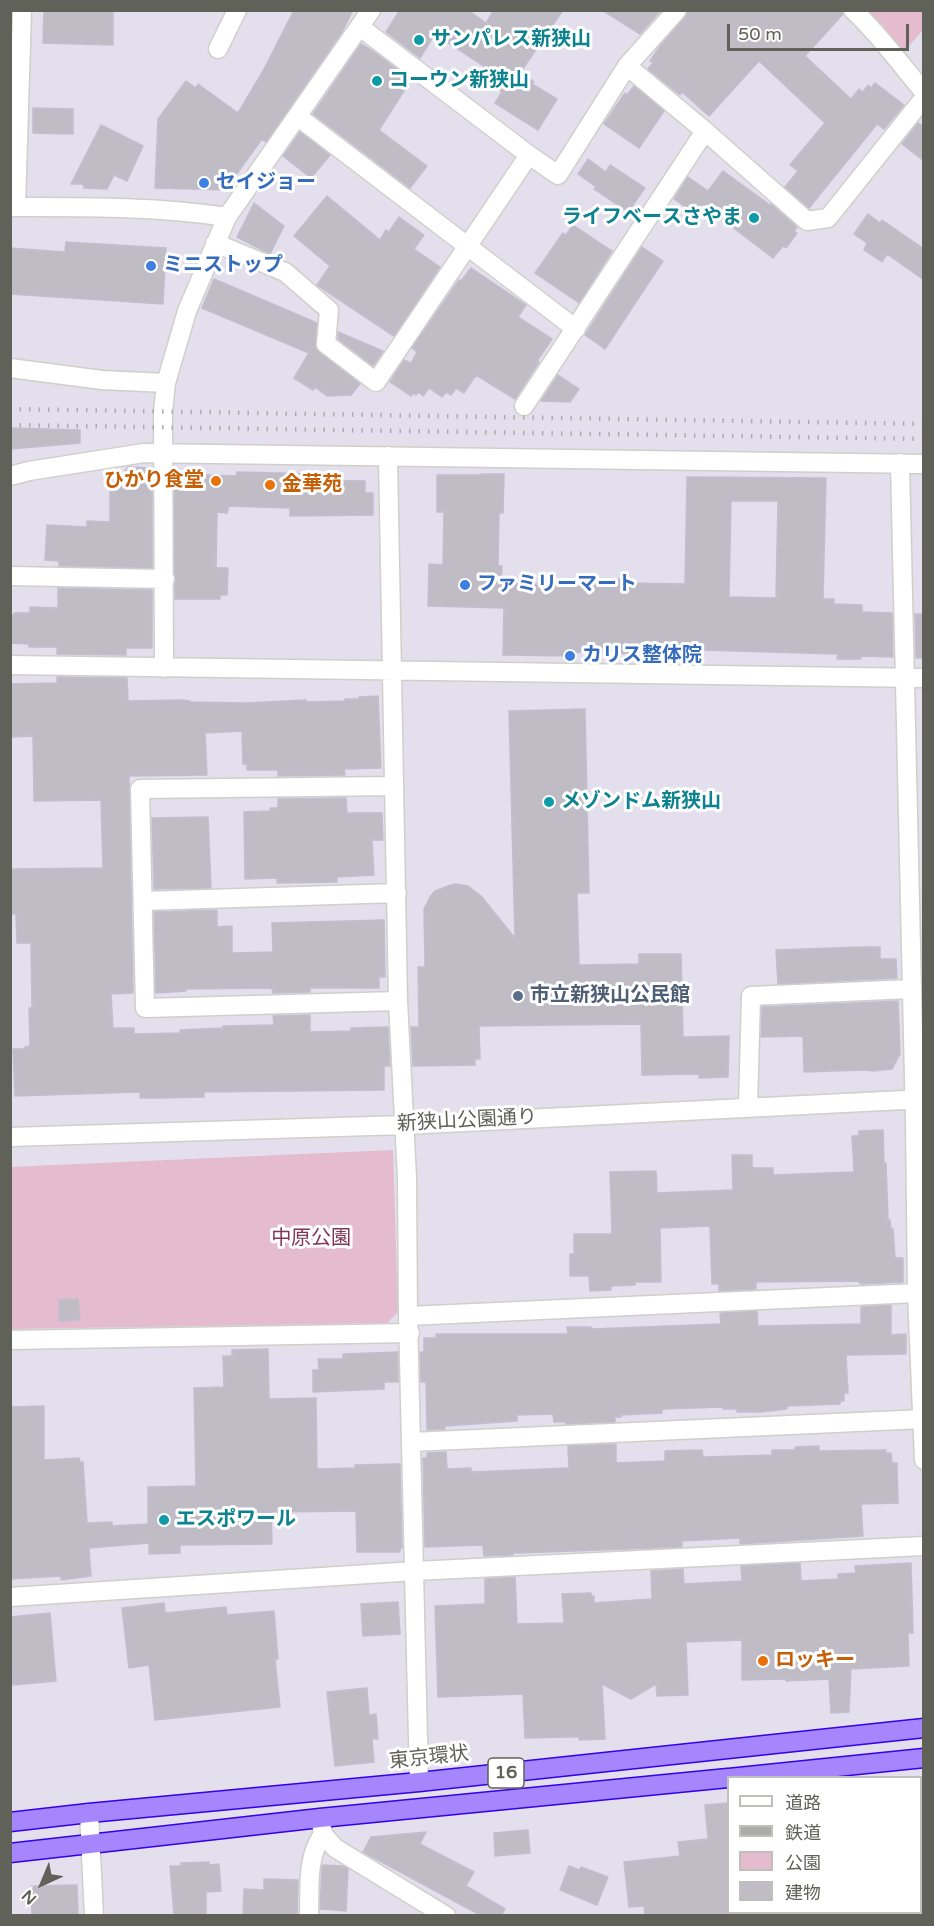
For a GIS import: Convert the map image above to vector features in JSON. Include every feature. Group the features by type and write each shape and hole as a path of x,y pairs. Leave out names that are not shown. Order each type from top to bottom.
{"highway":[{"name":"東京環状","path":"10,1822 419,1782 924,1728"},
{"name":"16","path":"748,1776 924,1758"},
{"name":"16","path":"10,1853 91,1843 322,1826 727,1778"}],"street":[{"path":"22,10 13,207 188,211 227,218"},
{"path":"218,50 237,10"},
{"path":"164,668 163,412 166,383 187,310 227,218 371,10"},
{"path":"360,27 558,175 627,66 677,10"},
{"path":"853,10 877,32 896,60 924,92"},
{"path":"627,66 807,221 828,218 924,98"},
{"path":"297,116 576,329"},
{"path":"524,406 705,131"},
{"path":"215,243 285,272 329,310 326,344 376,382 529,155"},
{"path":"10,368 102,380 166,383"},
{"path":"10,476 101,458 144,453 924,464"},
{"path":"388,456 398,1001 405,1125 419,1782"},
{"path":"900,463 911,989 919,1100 916,1293 924,1460"},
{"path":"10,576 165,579"},
{"path":"10,665 924,678"},
{"path":"394,786 140,789 142,901 145,1008 398,1001"},
{"path":"142,901 397,892"},
{"path":"748,1108 751,996 911,989"},
{"name":"新狭山公園通り","path":"10,1137 405,1125 919,1100"},
{"path":"10,1340 409,1325 916,1293"},
{"path":"411,1442 922,1419"},
{"path":"10,1597 415,1571 924,1546"},
{"path":"89,1813 94,1916"},
{"path":"309,1916 311,1859 322,1826"},
{"path":"322,1826 335,1848 446,1916"}],"green space":[{"path":"867,11 923,11 923,30 902,54 882,24"},
{"name":"中原公園","path":"393,1150 398,1312 387,1323 11,1329 10,1167"}],"building":[{"path":"44,10 113,10 113,45 43,43"},
{"path":"294,10 353,10 342,32 266,142 262,139 225,190 155,188 158,119 186,81 196,88 198,84 238,113 263,71"},
{"path":"400,10 468,10 486,23 494,10 563,10 520,73 534,82 532,84 557,99 538,130 495,103 502,92 499,90 505,80 435,34 420,58 386,32"},
{"path":"602,10 661,10 640,34"},
{"path":"688,10 842,10 843,14 805,56 851,99 859,89 863,92 868,85 871,88 875,83 904,105 884,129 877,124 809,208 785,187 798,171 790,165 825,123 759,61 709,116 682,92 680,95 648,69 653,63 650,61 660,46 685,17"},
{"path":"361,44 411,80 379,130 427,166 410,188 313,114"},
{"path":"634,86 664,111 639,148 604,124 625,93 627,95"},
{"path":"33,108 73,109 73,134 33,133"},
{"path":"918,123 924,127 924,161 902,144"},
{"path":"101,125 143,146 127,181 114,175 107,189 84,188 83,184 71,184"},
{"path":"300,132 330,155 311,178 283,156"},
{"path":"588,159 606,172 610,165 645,188 628,212 594,189 596,187 578,174"},
{"name":"ライフベースさやま","path":"723,171 771,204 797,227 794,231 797,233 786,248 783,246 773,258 702,204 695,214 674,199 688,177 708,191"},
{"path":"327,196 380,240 386,230 389,232 399,217 424,235 414,249 440,267 394,336 317,285 330,266 294,236"},
{"path":"254,203 284,226 270,254 237,237"},
{"path":"868,214 880,223 882,220 924,249 924,280 887,254 882,262 864,250 867,243 854,234"},
{"path":"573,225 612,251 579,303 535,273 563,233 566,235"},
{"path":"66,242 166,248 163,304 10,294 10,248 65,252"},
{"path":"642,247 663,261 605,349 585,335"},
{"path":"471,268 526,305 518,317 552,339 515,399 476,375 464,393 456,388 451,395 446,392 442,397 429,388 423,396 418,392 411,396 390,382 404,360 411,363 417,352 412,348 459,280 461,281"},
{"path":"214,279 317,323 316,349 360,384 351,395 327,396 315,387 313,390 294,378 309,353 202,308"},
{"path":"338,332 383,351 373,366 338,339"},
{"path":"558,375 579,389 570,402 541,401"},
{"path":"10,428 80,430 80,443 10,449"},
{"path":"128,467 152,470 152,568 59,566 59,561 45,560 47,525 87,527 87,521 110,522 110,492"},
{"path":"237,472 317,474 316,480 365,481 365,493 373,493 373,515 290,516 290,508 229,506 227,513 217,512 216,568 228,568 227,595 220,595 220,599 175,599 174,474 236,476"},
{"path":"504,474 503,513 499,513 498,566 502,566 501,583 578,585 578,578 623,579 623,583 685,584 687,477 826,478 823,599 834,599 834,604 862,605 862,612 892,613 893,657 861,656 861,659 837,659 838,654 702,650 702,656 575,652 575,656 503,655 504,608 428,606 429,564 443,565 444,512 437,512 437,475","holes":["731,501 778,501 776,598 729,597"]},
{"path":"58,588 152,590 152,648 126,648 126,655 57,654 57,647 29,647 29,644 10,643 10,615 30,613 30,607 58,608"},
{"path":"915,614 924,614 924,658 916,658"},
{"path":"57,677 127,678 128,701 183,700 246,703 306,700 306,702 345,701 345,699 378,696 381,768 344,769 345,775 278,776 278,770 247,770 247,764 243,764 242,731 205,733 207,775 129,776 133,993 111,994 113,1028 134,1028 134,1034 181,1033 180,1030 223,1028 223,1026 274,1025 273,1016 310,1015 310,1032 388,1027 390,1066 384,1066 384,1090 204,1092 204,1097 160,1098 140,1098 140,1092 15,1096 13,1049 25,1049 30,1046 31,943 17,943 16,914 10,914 10,869 103,868 101,800 34,801 33,736 10,737 10,684 57,683"},
{"path":"585,709 589,893 577,893 579,965 639,964 639,954 681,954 683,1037 729,1036 728,1077 699,1078 699,1074 642,1075 641,1024 479,1026 480,1059 475,1059 475,1065 413,1066 411,1027 419,1027 418,967 425,967 424,909 430,897 435,891 448,886 455,884 468,886 481,896 515,938 509,711"},
{"path":"346,798 347,813 382,813 383,840 372,840 374,875 337,877 337,882 277,883 277,878 245,879 244,812 270,811 270,808 278,808 278,799"},
{"path":"208,817 211,888 154,889 152,818"},
{"path":"217,910 217,927 232,926 232,953 273,952 272,923 384,920 385,977 379,977 379,988 310,988 310,992 273,993 272,988 186,989 186,991 156,993 154,912"},
{"path":"880,947 880,959 896,959 897,978 778,984 776,950"},
{"path":"898,1001 900,1054 892,1069 804,1072 803,1036 761,1037 762,1007"},
{"path":"883,1130 888,1220 893,1229 895,1258 903,1258 903,1282 861,1284 858,1281 756,1282 756,1289 719,1291 719,1284 712,1284 710,1226 660,1228 661,1282 635,1282 635,1285 611,1286 611,1290 590,1291 589,1276 570,1276 570,1254 574,1254 574,1234 612,1234 610,1172 656,1171 657,1193 733,1190 732,1155 752,1155 752,1168 773,1168 773,1175 854,1172 852,1136 859,1136 859,1131"},
{"path":"78,1299 80,1320 59,1321 59,1300"},
{"path":"891,1305 891,1335 906,1334 906,1354 846,1355 848,1393 844,1393 844,1401 840,1401 840,1404 787,1406 787,1409 760,1412 737,1412 737,1409 723,1409 723,1407 662,1409 662,1413 621,1415 621,1417 615,1417 615,1422 566,1424 566,1422 554,1422 553,1414 517,1415 517,1421 445,1426 445,1429 427,1430 426,1382 421,1382 420,1352 424,1352 424,1338 436,1338 436,1334 568,1334 567,1327 591,1327 591,1329 721,1324 720,1313 757,1311 758,1326 861,1324 861,1307"},
{"path":"268,1349 269,1399 316,1398 317,1469 400,1464 402,1548 400,1552 357,1552 356,1511 271,1512 272,1544 180,1545 180,1553 149,1554 149,1543 89,1548 91,1576 61,1580 61,1576 10,1579 10,1407 44,1406 44,1460 79,1458 80,1462 83,1462 87,1523 112,1522 112,1526 148,1524 148,1487 196,1486 194,1388 224,1387 223,1356 232,1356 232,1350"},
{"path":"398,1352 398,1382 384,1382 384,1389 313,1392 313,1370 319,1370 318,1359 343,1359 343,1354"},
{"path":"616,1444 616,1463 665,1461 665,1451 702,1450 703,1457 772,1455 772,1450 795,1450 795,1447 819,1446 819,1451 886,1450 885,1453 891,1453 892,1463 897,1463 898,1503 861,1504 863,1536 740,1544 740,1538 682,1541 682,1547 484,1556 483,1545 425,1547 423,1458 427,1458 427,1453 446,1452 447,1469 471,1468 471,1472 569,1468 568,1446"},
{"path":"800,1563 801,1581 838,1579 838,1574 856,1573 855,1566 911,1563 913,1633 908,1633 909,1666 851,1669 849,1712 831,1713 829,1679 742,1680 742,1640 686,1642 688,1695 657,1696 656,1684 631,1699 602,1684 605,1739 525,1738 523,1694 438,1697 435,1606 485,1604 485,1579 515,1577 517,1624 564,1623 562,1594 591,1593 591,1596 594,1596 594,1603 652,1599 651,1571 683,1569 684,1584 742,1581 741,1566"},
{"path":"398,1602 400,1634 363,1636 361,1604"},
{"path":"164,1603 165,1613 226,1607 227,1615 274,1611 278,1659 275,1659 280,1707 155,1720 149,1665 129,1668 122,1608"},
{"path":"50,1613 56,1681 13,1685 10,1658 10,1617"},
{"path":"367,1688 369,1715 376,1714 378,1739 372,1739 374,1762 335,1766 327,1692"},
{"path":"727,1803 727,1914 729,1916 645,1916 644,1906 629,1907 624,1862 680,1856 678,1842 708,1839 705,1805"},
{"path":"528,1830 530,1853 495,1856 494,1833"},
{"path":"426,1832 420,1844 474,1872 466,1886 505,1909 501,1916 482,1916 363,1852 371,1837"},
{"path":"209,1862 209,1865 219,1864 221,1891 206,1892 206,1915 174,1915 170,1866 181,1866 181,1863"},
{"path":"322,1865 343,1866 348,1869 346,1911 320,1909"},
{"path":"569,1866 580,1870 581,1867 608,1877 597,1905 560,1890"},
{"path":"264,1879 298,1880 297,1916 243,1916 244,1889 264,1890"},
{"path":"77,1885 78,1916 32,1916 31,1886"}],"railway":[{"path":"10,409 924,424"},
{"path":"10,425 924,439"}],"place":[{"name":"サンパレス新狭山","path":"419,40"},
{"name":"コーウン新狭山","path":"377,81"},
{"name":"セイジョー","path":"204,183"},
{"name":"ライフベースさやま","path":"754,218"},
{"name":"ミニストップ","path":"151,266"},
{"name":"ひかり食堂","path":"216,481"},
{"name":"金華苑","path":"270,485"},
{"name":"ファミリーマート","path":"465,585"},
{"name":"カリス整体院","path":"570,656"},
{"name":"メゾンドム新狭山","path":"549,802"},
{"name":"市立新狭山公民館","path":"518,996"},
{"name":"エスポワール","path":"164,1520"},
{"name":"ロッキー","path":"763,1661"}]}
